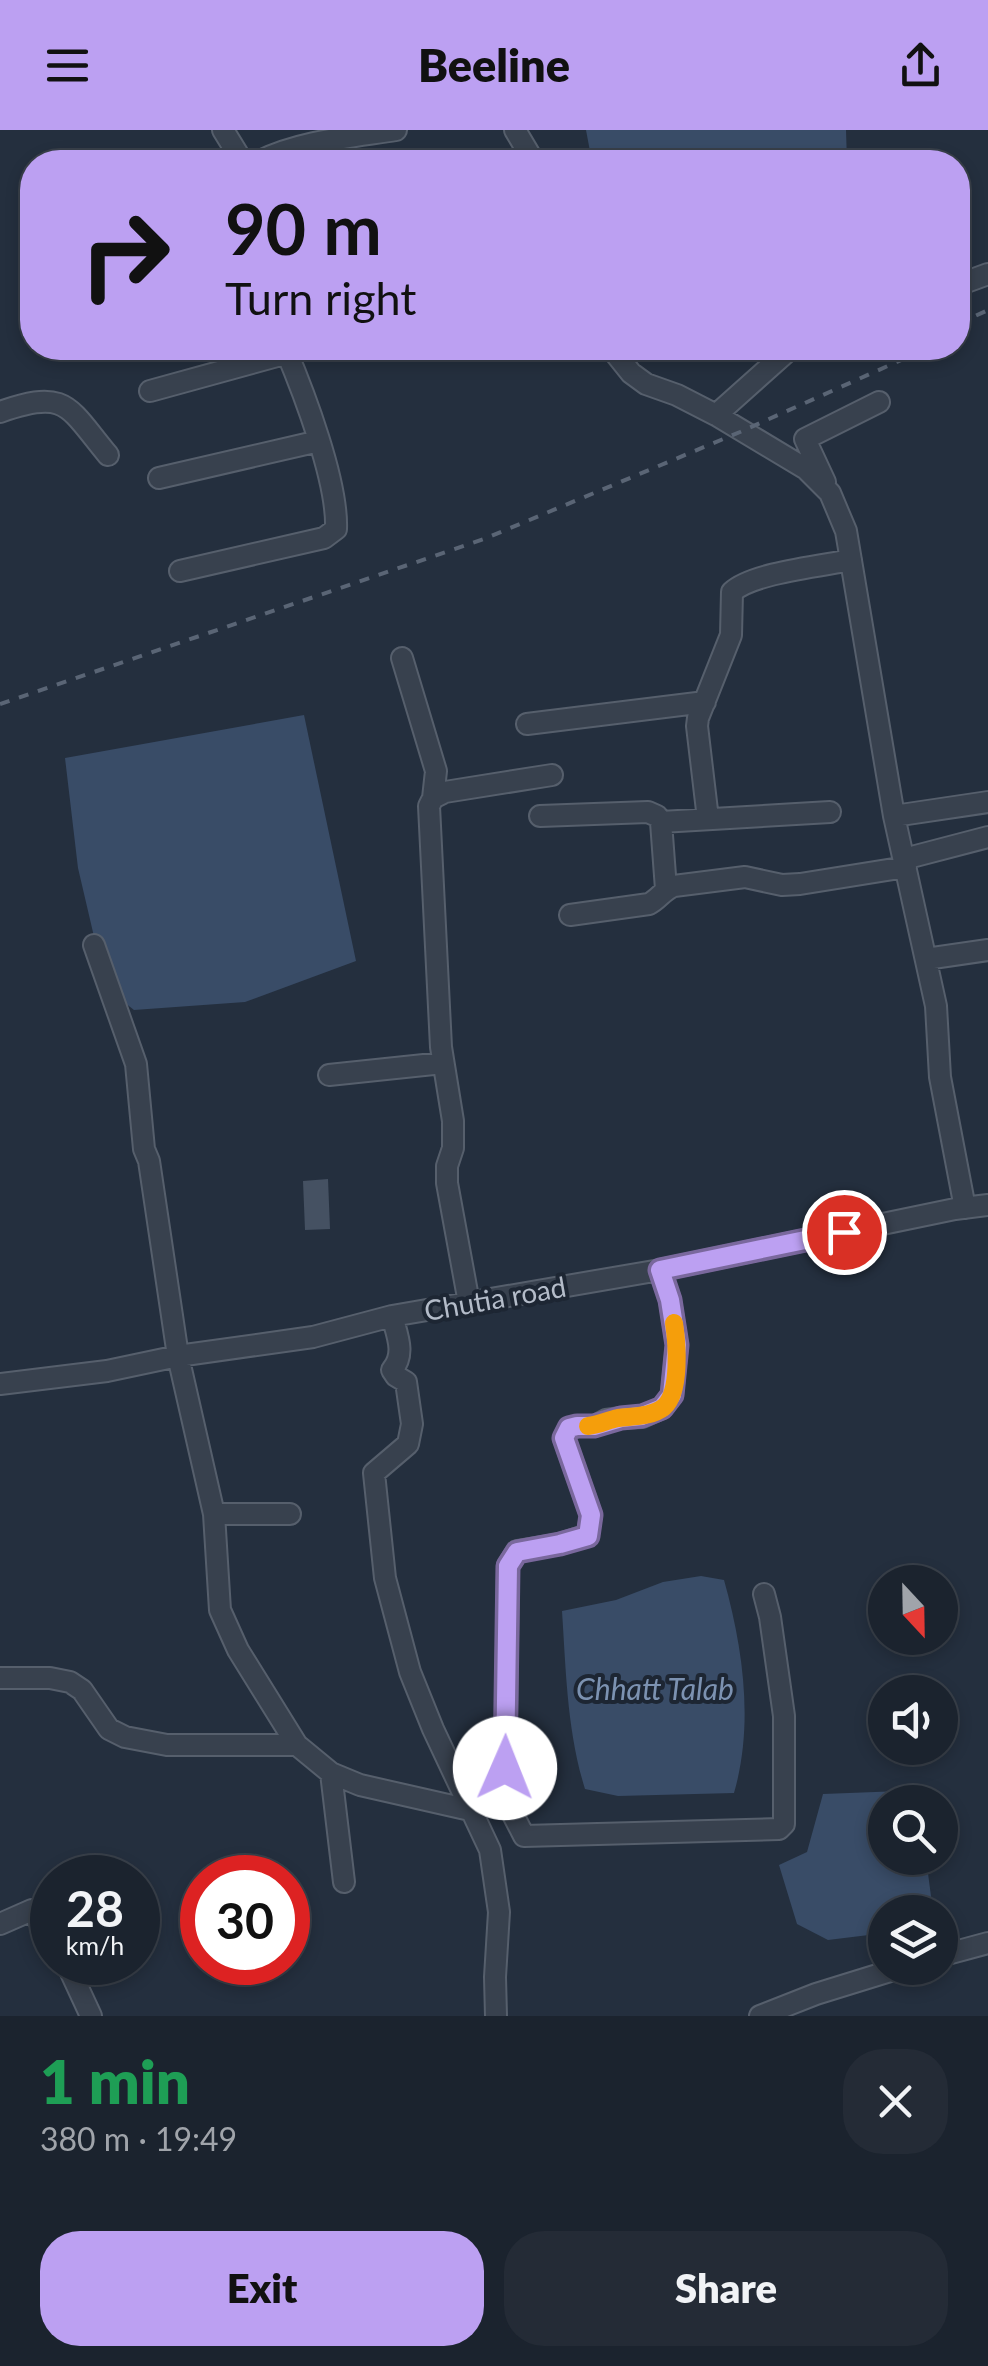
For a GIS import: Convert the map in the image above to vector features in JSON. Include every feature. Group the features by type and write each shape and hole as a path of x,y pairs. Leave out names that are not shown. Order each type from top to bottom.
{"street":[{"path":"294,150 396,130"},
{"path":"150,391 253,360"},
{"path":"180,571 324,538 336,530 336,514 319,441 290,360"},
{"path":"621,360 646,384 716,414 806,470 830,493"},
{"path":"716,414 777,360"},
{"path":"0,412 38,400 59,403 74,414 108,456"},
{"path":"879,402 804,439 846,531 894,816 936,1006 940,1077 966,1208"},
{"path":"159,478 319,441"},
{"path":"708,819 698,718 731,635 732,592 753,580 851,560"},
{"path":"402,658 436,770 428,820 443,1063 454,1134 447,1182 469,1303"},
{"path":"528,724 705,702"},
{"path":"433,798 445,792 552,776"},
{"path":"894,816 988,802"},
{"path":"540,816 648,812 657,816 666,889"},
{"path":"660,822 830,812"},
{"path":"570,915 649,904 674,886 745,877 782,885 800,884 905,863 988,837"},
{"path":"94,945 136,1064 144,1149 150,1161 178,1356 214,1514 220,1610 238,1650 298,1745 331,1774 360,1785 470,1810 504,1800"},
{"path":"926,959 988,950"},
{"path":"328,1075 443,1063"},
{"name":"Chutia road","path":"0,1384 313,1337 392,1316 660,1270 988,1206"},
{"path":"660,1270 670,1300 677,1345 672,1395 662,1408 642,1416 569,1428 564,1438 591,1515 588,1536 517,1552 508,1566 504,1800 524,1836 779,1829 784,1824 784,1716 764,1594"},
{"path":"392,1316 400,1346 399,1362 392,1370 406,1382 412,1424 408,1444 374,1473 385,1578 410,1672 490,1850 500,1912 494,1977 496,2016"},
{"path":"214,1514 290,1514"},
{"path":"0,1678 70,1682 82,1690 109,1729 125,1738 167,1745 298,1745"},
{"path":"331,1774 344,1882"},
{"path":"0,1924 30,1911"},
{"path":"958,1951 988,1942"},
{"path":"763,2015 868,1978"},
{"path":"77,1985 91,2016"}],"water":[{"path":"586,130 846,130 847,150 590,150"},
{"path":"304,715 356,961 245,1002 134,1010 106,988 78,868 65,758"},
{"name":"Chhatt Talab","path":"701,1576 724,1580 741,1659 744,1740 734,1793 618,1796 585,1789 571,1723 562,1611 616,1600 663,1582"},
{"path":"868,1792 868,1875 928,1875 931,1895 868,1895 868,1935 828,1940 797,1924 779,1865 807,1852 823,1794"}],"building":[{"path":"328,1179 330,1229 305,1230 303,1181"}],"railway":[{"path":"970,318 988,310"},
{"path":"0,704 484,539 901,360"}],"slow traffic":[{"path":"588,1426 642,1416 662,1408 672,1395 677,1345 674,1323"}],"route":[{"path":"505,1768 508,1566 517,1552 588,1536 591,1515 564,1438 569,1428 642,1416 662,1408 672,1395 677,1345 670,1300 660,1270 844,1232"}]}
